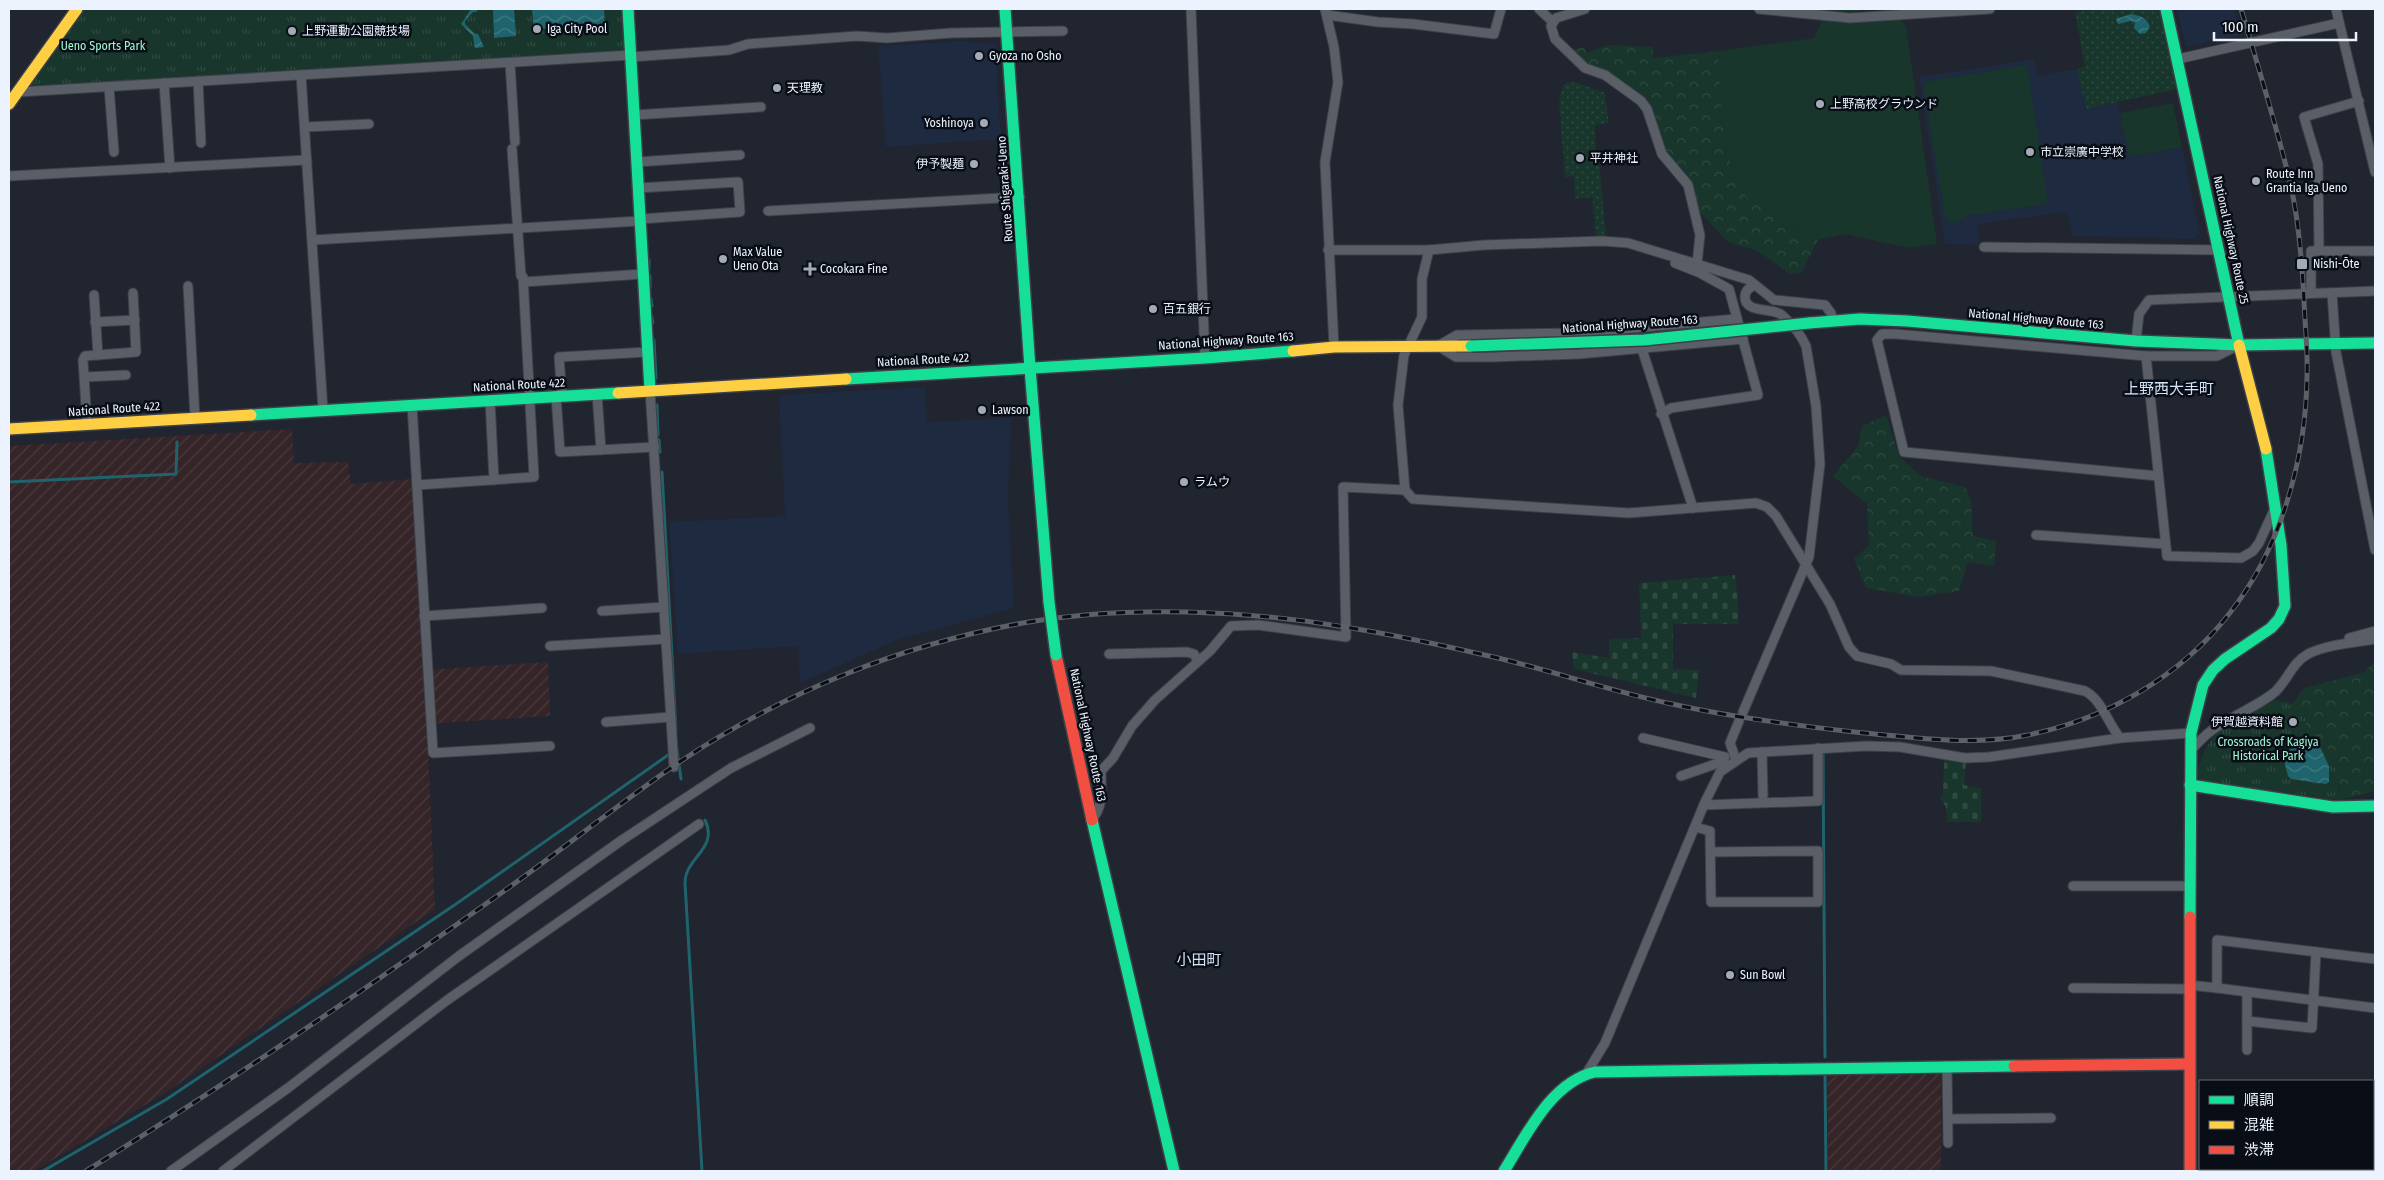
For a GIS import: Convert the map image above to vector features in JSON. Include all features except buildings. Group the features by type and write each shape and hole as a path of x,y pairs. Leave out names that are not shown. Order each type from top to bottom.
{"main road":[{"path":"9,104 76,9"},
{"path":"628,9 650,390"},
{"name":"Route Shigaraki-Ueno","path":"1005,9 1020,197 1030,368"},
{"name":"National Highway Route 25","path":"2166,9 2228,297 2265,443 2276,508 2285,587 2285,606 2279,619 2271,628 2225,659 2213,670 2203,685 2191,734 2190,1171"},
{"name":"National Highway Route 163","path":"1174,1171 1092,820 1056,656 1049,602 1030,368 1205,358 1334,347 1472,346 1644,340 1832,320 1907,321 2136,341 2239,345"},
{"path":"2239,345 2375,343"},
{"name":"National Route 422","path":"9,429 1030,368"},
{"path":"2190,785 2333,807 2360,808 2375,806"},
{"path":"1504,1171 1542,1112 1571,1083 1586,1074 1649,1070 2189,1064"}],"street":[{"path":"1191,9 1205,358"},
{"path":"1334,347 1325,162 1338,82 1334,48 1326,12 1378,22 1414,24 1494,34 1501,9"},
{"path":"1539,9 1552,22"},
{"path":"1585,9 1559,16 1552,22 1551,26 1556,39 1585,68 1605,75 1641,101 1647,109 1662,154 1688,185 1700,235 1697,264"},
{"path":"1759,9 1850,18 1990,9"},
{"path":"2336,9 2375,172"},
{"path":"2178,59 2339,23"},
{"path":"18,92 729,50 748,44 837,37 887,38 1063,31"},
{"path":"417,485 534,477 524,278 521,276 518,228 510,63"},
{"path":"302,75 323,410"},
{"path":"198,81 201,143"},
{"path":"164,83 170,168"},
{"path":"109,87 114,152"},
{"path":"2319,250 2318,164 2304,117 2359,101"},
{"path":"634,115 761,106"},
{"path":"305,127 369,124"},
{"path":"637,162 740,155"},
{"path":"9,176 307,160"},
{"path":"312,240 740,212 738,182 638,188"},
{"path":"768,211 1020,197"},
{"path":"1328,250 1429,250 1484,245 1602,241 1628,242 1749,280 1774,300 1825,305 1831,313 1832,320"},
{"path":"1984,247 2219,250"},
{"path":"1429,250 1422,279 1422,317 1404,354 1398,406 1405,490 1413,499 1629,514 1756,503 1767,507 1776,516 1830,604 1849,647 1857,656 1891,664 1901,670 1991,672 2085,691 2095,696 2112,728 2120,738"},
{"path":"1650,250 1650,254 1700,273 1729,289 1758,395 1671,408 1661,414"},
{"path":"2311,293 2310,250 2375,251"},
{"path":"524,282 643,274"},
{"path":"1743,712 1807,565 1820,464 1816,406 1806,346 1802,337 1781,314 1756,309 1747,302 1745,296 1747,291 1754,285"},
{"path":"188,286 195,418"},
{"path":"2136,341 2139,314 2149,300 2375,291"},
{"path":"2332,292 2335,343 2375,550"},
{"path":"87,424 83,360 85,356 136,352 133,293"},
{"path":"94,295 98,355"},
{"path":"1736,319 1576,333 1457,334 1438,346 1456,357 1579,354 1743,339"},
{"path":"95,322 135,320"},
{"path":"2158,476 1904,452 1877,340 1882,334 1896,334 2146,356 2217,356 2239,345"},
{"path":"1642,349 1661,414 1674,446 1693,508"},
{"path":"648,352 559,357 560,452 655,447"},
{"path":"2146,356 2167,556 2241,558 2253,551 2259,543 2276,508"},
{"path":"85,377 126,375"},
{"path":"650,390 674,767"},
{"path":"597,394 600,450"},
{"path":"490,400 494,480"},
{"path":"412,404 433,753 550,746"},
{"path":"1092,820 1098,814 1101,799 1101,771 1113,758 1132,726 1155,700 1210,651 1231,626 1258,625 1346,637 1343,488 1405,490"},
{"path":"2036,535 2166,544"},
{"path":"602,611 664,607"},
{"path":"424,616 542,608"},
{"path":"2339,645 2344,640 2375,631"},
{"path":"550,646 666,639"},
{"path":"2192,750 2204,737 2220,725 2268,697 2277,689 2297,662 2307,654 2339,645 2375,639"},
{"path":"1109,654 1187,652 1194,654 1198,661"},
{"path":"606,722 671,717"},
{"path":"1586,1074 1605,1043 1740,721"},
{"path":"171,1171 288,1088 459,956 622,840 731,768 810,728"},
{"path":"1720,772 1748,753 1818,748 1900,747 1938,754 1989,757 2120,738 2191,734"},
{"path":"1643,738 1725,759"},
{"path":"1730,743 1736,760"},
{"path":"1704,804 1818,801 1818,748"},
{"path":"1762,752 1763,796"},
{"path":"1681,776 1725,759"},
{"path":"223,1171 446,1001 699,824"},
{"path":"1695,827 1710,831 1711,902 1818,902 1818,851 1711,852"},
{"path":"2073,886 2190,886"},
{"path":"2217,988 2218,940 2375,959"},
{"path":"2247,1020 2312,1028 2316,952"},
{"path":"2073,988 2217,988 2375,1008"},
{"path":"2247,992 2247,1050"},
{"path":"1947,1066 1948,1143"},
{"path":"1948,1119 2051,1118"}],"shaded area":[{"path":"2177,9 2234,9 2241,35 2186,47"},
{"path":"962,41 995,44 1001,139 886,147 878,46"},
{"name":"市立崇廣中学校","path":"2034,59 2038,76 2077,69 2086,109 2118,102 2129,157 2182,147 2200,234 2194,239 2073,236 2067,212 1978,224 1979,245 1945,244 1919,77"},
{"path":"925,387 927,422 1011,418 1008,501 1014,608 897,640 800,683 798,646 678,654 669,522 785,516 779,395"},
{"path":"292,429 294,463 348,462 351,484 412,479 423,670 548,662 550,716 427,724 435,909 165,1093 34,1171 9,1171 9,446"},
{"path":"1941,1074 1941,1171 1828,1171 1827,1076"}],"green space":[{"name":"Ueno Sports Park","path":"83,9 624,9 626,51 301,73 28,87"},
{"path":"1816,9 1860,9 1858,13"},
{"path":"2159,9 2177,89 2086,109 2077,69 2085,66 2075,11"},
{"name":"上野高校グラウンド","path":"1900,19 1906,26 1937,244 1909,248 1845,234 1818,240 1750,201 1740,187 1728,151 1724,130 1718,51 1814,38 1822,20 1850,23"},
{"path":"1608,45 1653,47 1653,58 1718,51 1724,130 1733,170 1740,187 1750,201 1818,240 1801,273 1790,274 1758,251 1728,242 1698,210 1665,153 1651,109 1586,65 1571,50 1584,47 1587,53"},
{"path":"2027,65 2048,204 1970,215 1952,224 1945,218 1923,82"},
{"name":"平井神社","path":"1568,82 1578,83 1605,93 1609,123 1595,125 1596,161 1599,161 1606,238 1596,238 1592,197 1575,199 1574,176 1565,177 1559,103 1563,85"},
{"path":"2173,103 2182,147 2129,157 2120,113"},
{"path":"1886,415 1899,456 1920,476 1965,487 1971,500 1973,536 1996,541 1994,566 1968,562 1959,591 1919,597 1866,588 1854,559 1869,545 1867,504 1833,476 1858,446 1862,426"},
{"path":"1735,575 1738,624 1673,624 1673,669 1699,670 1696,698 1574,669 1572,652 1609,658 1609,639 1641,638 1639,583"},
{"path":"2375,660 2375,791 2340,800 2340,785 2307,734 2304,708 2292,704 2304,688 2365,672"},
{"name":"Crossroads of Kagiya Historical Park","path":"2272,699 2304,707 2307,734 2326,743 2338,774 2340,800 2201,781 2197,773 2208,745 2215,735 2234,720"},
{"path":"1944,761 1966,763 1964,785 1981,788 1981,822 1947,822 1946,807 1940,798 1943,794"}],"water":[{"path":"471,9 479,9 473,12 465,21 465,24 475,34 478,34 484,47 475,48 473,36 461,24"},
{"path":"493,9 514,9 516,36 494,38"},
{"path":"532,9 604,9 605,25 534,29"},
{"path":"2131,14 2140,16 2147,21 2150,27 2146,33 2140,34 2134,28 2135,22 2118,24 2116,19"},
{"path":"2297,745 2320,747 2329,766 2329,782 2326,784 2291,779 2288,776 2283,757 2286,752"}],"waterway":[{"path":"649,260 649,269"},
{"path":"650,276 650,288"},
{"path":"651,299 652,306"},
{"path":"652,317 653,323"},
{"path":"654,340 656,378"},
{"path":"657,405 658,435"},
{"path":"659,440 660,452"},
{"path":"9,482 176,474 177,442"},
{"path":"662,472 676,731"},
{"path":"677,750 681,779"},
{"path":"43,1171 167,1099 456,904 671,753"},
{"path":"1823,753 1825,1057"},
{"path":"702,1171 685,883 686,874 690,866 705,846 708,838 705,820"},
{"path":"1825,1076 1826,1171"}],"railway":[{"path":"86,1171 191,1105 345,1002 520,880 655,779 718,738 758,715 843,675 932,644 977,632 1062,617 1103,614 1187,612 1270,617 1351,628 1443,646 1498,658 1606,688 1696,709 1840,730 1946,740 1967,741 2008,738 2057,728 2113,706 2139,692 2164,676 2209,637 2229,614 2247,588 2263,561 2276,532 2296,470 2302,439 2307,357 2298,226 2285,160 2241,9"}],"traffic: fast":[{"path":"628,9 650,390"},
{"path":"1005,9 1030,368"},
{"path":"2166,9 2239,345"},
{"path":"1809,323 1860,319 1907,321 2136,341 2239,345 2375,343"},
{"path":"1471,346 1644,340 1809,323"},
{"path":"846,379 1293,351"},
{"path":"1030,368 1049,602"},
{"path":"251,415 618,393"},
{"path":"2190,917 2191,733 2203,685 2213,670 2225,659 2271,628 2279,619 2285,606 2281,545 2266,449"},
{"path":"1049,602 1056,655"},
{"path":"2190,785 2333,807 2375,806"},
{"path":"1092,820 1174,1171"},
{"path":"1504,1171 1541,1112 1553,1098 1579,1078 1595,1072 2014,1066"}],"traffic: slow":[{"path":"9,104 77,9"},
{"path":"2239,345 2266,449"},
{"path":"1293,351 1334,347 1471,346"},
{"path":"618,393 846,379"},
{"path":"9,429 251,415"}],"traffic: jam":[{"path":"1056,655 1092,820"},
{"path":"2190,917 2190,1171"},
{"path":"2014,1066 2189,1064"}],"place":[{"name":"Iga City Pool","path":"537,29"},
{"name":"上野運動公園競技場","path":"292,31"},
{"name":"Gyoza no Osho","path":"979,56"},
{"name":"天理教","path":"777,88"},
{"name":"上野高校グラウンド","path":"1820,104"},
{"name":"Yoshinoya","path":"984,123"},
{"name":"市立崇廣中学校","path":"2030,152"},
{"name":"平井神社","path":"1580,158"},
{"name":"伊予製麺","path":"974,164"},
{"name":"Route Inn Grantia Iga Ueno","path":"2256,181"},
{"name":"Max Value Ueno Ota","path":"723,259"},
{"name":"Nishi-Ōte","path":"2302,264"},
{"name":"Cocokara Fine","path":"810,269"},
{"name":"百五銀行","path":"1153,309"},
{"name":"Lawson","path":"982,410"},
{"name":"ラムウ","path":"1184,482"},
{"name":"伊賀越資料館","path":"2293,722"},
{"name":"Sun Bowl","path":"1730,975"}],"district":[{"name":"上野西大手町","path":"2169,389"},
{"name":"小田町","path":"1199,960"}]}
